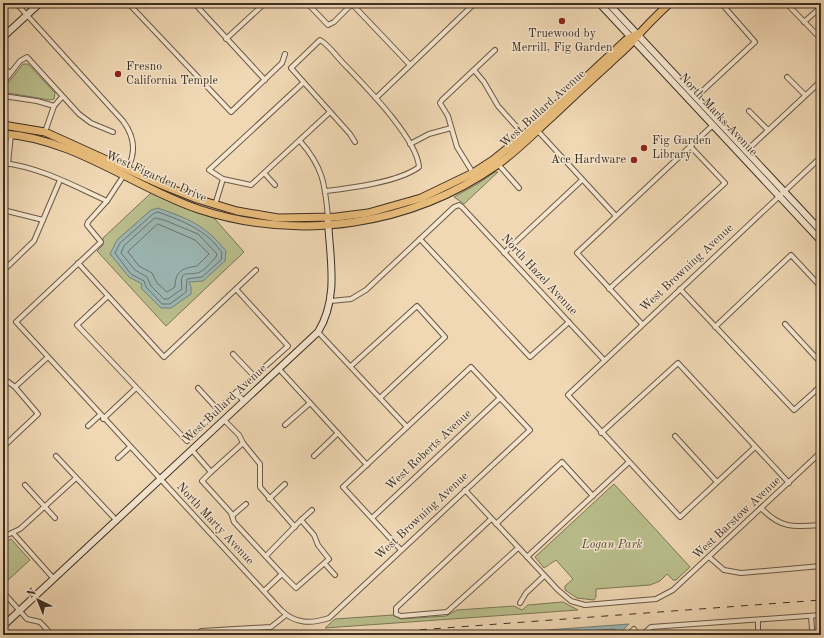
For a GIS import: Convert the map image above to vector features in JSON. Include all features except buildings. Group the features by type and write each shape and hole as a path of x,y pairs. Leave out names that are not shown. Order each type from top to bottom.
{"main road":[{"path":"3,37 40,3"},
{"name":"North Marks Avenue","path":"599,3 698,100 746,151 821,241"},
{"name":"North Marks Avenue","path":"608,3 633,37 684,94 781,194 821,231"},
{"name":"West Bullard Avenue","path":"475,176 498,164 537,130 670,3"},
{"name":"West Bullard Avenue","path":"475,176 524,135 584,79 633,37"},
{"path":"581,88 585,82 584,79"},
{"path":"684,94 690,96 696,102 698,100"},
{"name":"West Figarden Drive","path":"3,125 45,132 125,172 174,199 215,214 271,225 329,226 361,222 412,209 434,200 475,176"},
{"path":"713,125 718,126 729,137 734,139"},
{"path":"7,134 24,128"},
{"name":"West Figarden Drive","path":"7,134 27,136 48,142 111,170 140,176 215,205 237,211 278,218 328,218 368,213 404,203 475,176"},
{"path":"498,164 506,150"},
{"name":"West Bullard Avenue","path":"3,626 318,332 324,322 331,301 332,292 328,218"}],"street":[{"path":"16,3 124,121 130,130 133,143 133,154 125,172 107,201 87,225 101,242 78,263 164,357 256,270"},
{"path":"128,3 230,112 282,63 285,54"},
{"path":"194,3 265,80"},
{"path":"226,39 265,3"},
{"path":"307,3 328,25 334,22 353,3 410,65"},
{"path":"376,98 475,3"},
{"path":"698,100 755,42 721,3"},
{"path":"786,3 821,40"},
{"path":"804,22 821,7"},
{"path":"326,191 377,182 395,177 419,167 410,144 395,121 376,98 320,40 291,68 355,142"},
{"path":"475,176 457,147 448,116 440,103 495,50"},
{"path":"3,83 10,72 26,57 79,114 91,123 113,132"},
{"path":"3,68 10,72"},
{"path":"474,70 484,82 498,106 524,135"},
{"path":"787,77 805,96"},
{"path":"746,151 821,81"},
{"path":"303,83 209,170 223,179 251,185 265,174 330,112"},
{"path":"3,96 37,101 54,106"},
{"path":"45,132 54,106 62,97"},
{"path":"749,111 768,130"},
{"path":"642,324 577,253 713,125"},
{"path":"410,144 429,134 451,128"},
{"path":"537,130 616,216"},
{"path":"7,134 5,163 35,170 107,201"},
{"path":"300,141 318,164 326,191 328,218"},
{"path":"609,289 725,183 690,146"},
{"name":"West Browning Avenue","path":"601,433 568,395 821,157"},
{"path":"498,164 519,188"},
{"path":"265,174 275,186"},
{"path":"215,205 223,179"},
{"path":"3,271 34,241 60,180"},
{"path":"504,253 582,180"},
{"name":"North Hazel Avenue","path":"420,239 459,205 604,360"},
{"path":"3,210 43,220"},
{"path":"331,301 343,301 358,296 420,239 530,358 568,322"},
{"path":"715,327 791,255 821,287"},
{"name":"North Marty Avenue","path":"78,263 16,322 103,419 286,614"},
{"name":"West Bullard Avenue","path":"136,388 188,442 236,393 288,346 236,289"},
{"path":"680,289 794,410 821,386"},
{"path":"103,419 136,388 78,324 108,296"},
{"path":"351,366 417,306 445,337 380,398"},
{"path":"785,324 821,364"},
{"path":"318,332 407,427"},
{"path":"233,354 255,377"},
{"path":"15,387 48,357"},
{"path":"756,447 680,518 601,433 678,363 756,447 789,483"},
{"path":"401,550 343,487 471,367 500,398"},
{"path":"279,369 367,465"},
{"path":"3,378 15,387 38,414 4,446"},
{"path":"198,388 219,411"},
{"path":"816,390 821,396"},
{"path":"236,393 244,401"},
{"name":"West Browning Avenue","path":"286,614 290,618 304,622 320,621 329,618 530,430 500,398"},
{"name":"West Roberts Avenue","path":"372,518 500,398"},
{"path":"285,425 310,403"},
{"path":"88,426 100,415"},
{"path":"224,420 239,435 260,464 260,487 295,527"},
{"path":"314,456 338,433"},
{"path":"675,436 717,482"},
{"path":"243,442 202,481 232,516 234,522 296,588 329,559 318,545 314,535 302,520"},
{"path":"118,458 130,447"},
{"path":"192,450 211,472"},
{"name":"West Barstow Avenue","path":"544,576 571,601 585,605 656,599 665,596 821,452"},
{"path":"56,456 117,521"},
{"path":"496,524 562,462 593,496"},
{"path":"527,557 629,462"},
{"path":"3,537 13,533 76,478"},
{"path":"269,499 285,484"},
{"path":"25,485 55,518"},
{"path":"465,490 544,576 526,593 520,603"},
{"path":"232,516 246,504"},
{"path":"761,508 772,518 787,526 821,525"},
{"path":"266,556 312,510"},
{"path":"492,519 396,608 396,614 401,616 447,612 518,548"},
{"path":"13,533 54,579"},
{"path":"709,557 724,570 741,573 821,566"},
{"path":"325,564 335,575"},
{"path":"264,592 282,574"},
{"path":"3,592 27,619 40,622 52,635"},
{"path":"188,635 199,634 201,631 271,627 286,614"},
{"path":"642,635 651,627 821,615"},
{"path":"812,616 812,629 815,635"},
{"path":"758,620 758,635"},
{"path":"628,635 634,629 637,635"},
{"path":"149,635 159,635"}],"green space":[{"path":"23,64 28,64 55,93 54,99 50,100 8,93 5,87"},
{"path":"495,172 498,172 464,204 454,197 479,183"},
{"path":"151,193 182,207 214,218 244,252 166,326 97,251 103,245 103,238"},
{"name":"Logan Park","path":"614,484 690,567 676,580 673,580 667,574 660,581 650,585 596,589 596,597 594,600 577,598 565,590 565,586 573,579 556,560 544,568 535,557"},
{"path":"11,539 30,560 6,582 7,567 4,566 5,542"},
{"path":"563,602 578,610 325,628 335,619 393,615 401,619 446,616 457,610 514,606 522,610 528,605"}],"water":[{"path":"158,208 196,224 211,235 226,251 225,261 203,281 189,282 191,294 171,308 161,308 141,288 142,284 129,277 110,254 117,240 151,210"},
{"path":"629,624 618,635 479,635"}],"railway":[{"path":"350,635 821,600"}],"place":[{"name":"Truewood by Merrill, Fig Garden","path":"562,21"},
{"name":"Fresno California Temple","path":"118,74"},
{"name":"Fig Garden Library","path":"644,148"},
{"name":"Ace Hardware","path":"634,160"}]}
